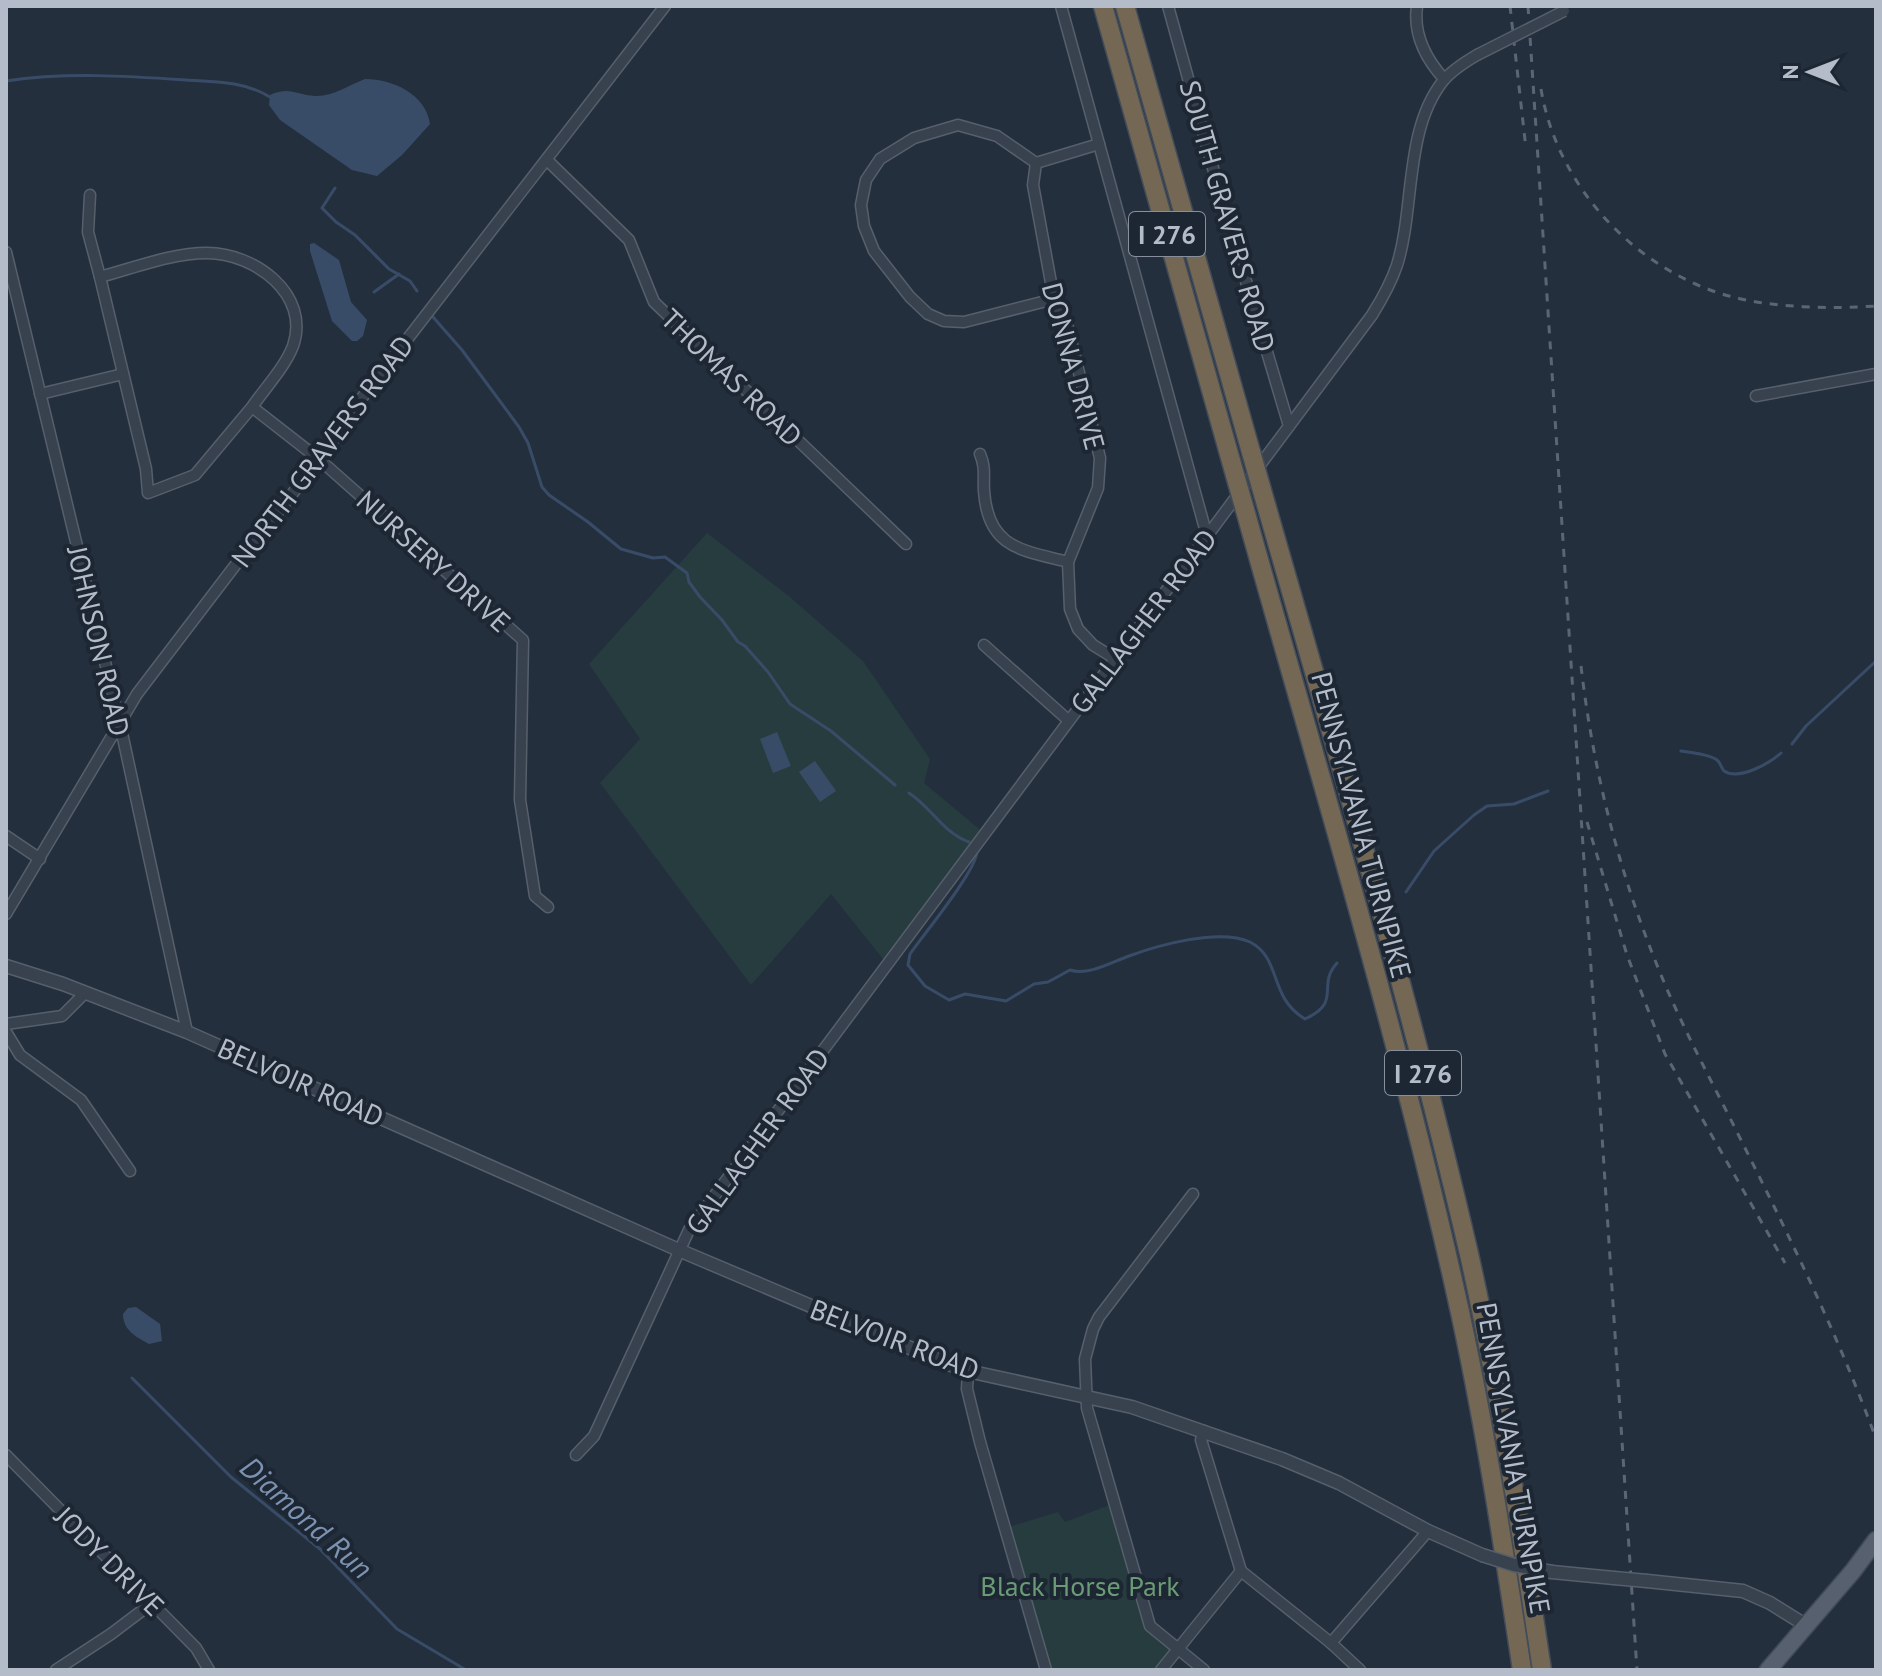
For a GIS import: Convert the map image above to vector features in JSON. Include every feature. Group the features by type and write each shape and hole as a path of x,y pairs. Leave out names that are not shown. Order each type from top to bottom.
{"highway":[{"name":"PENNSYLVANIA TURNPIKE","path":"1103,6 1399,1068 1444,1242 1487,1446 1522,1670"},
{"name":"PENNSYLVANIA TURNPIKE","path":"1125,6 1378,892 1469,1256 1513,1481 1542,1670"}],"main road":[{"path":"1768,1670 1876,1540"}],"street":[{"name":"NORTH GRAVERS ROAD","path":"6,914 147,682 665,6"},
{"path":"1061,6 1207,536"},
{"name":"SOUTH GRAVERS ROAD","path":"1168,6 1289,426"},
{"path":"1417,6 1420,41 1430,64 1444,79"},
{"name":"GALLAGHER ROAD","path":"576,1455 594,1436 689,1230 1114,658 1347,352 1384,296 1397,264 1422,125 1444,79 1477,55 1576,6"},
{"path":"1054,299 964,322 944,321 928,314 910,297 874,251 864,226 861,205 866,180 880,159 914,138 958,125 997,136 1036,163 1099,144"},
{"name":"THOMAS ROAD","path":"547,160 629,240 654,302 906,544"},
{"name":"DONNA DRIVE","path":"1036,163 1033,185 1054,299 1068,328 1100,458 1098,488 1068,562 1070,609 1078,629 1093,645 1114,658"},
{"path":"90,195 88,232 146,469 148,493 195,475 252,407 293,346 297,321 292,302 273,277 245,260 209,253 178,257 100,277"},
{"name":"JOHNSON ROAD","path":"6,252 120,724 187,1032"},
{"path":"40,394 123,374"},
{"path":"1756,396 1876,374"},
{"name":"NURSERY DRIVE","path":"252,407 320,460 523,640 520,800 535,896 548,907"},
{"path":"980,454 986,466 986,510 996,533 1021,550 1068,562"},
{"path":"984,645 1068,720"},
{"path":"6,836 40,859"},
{"name":"BELVOIR ROAD","path":"6,966 187,1032 681,1251 968,1371 1132,1407 1204,1431 1314,1471 1428,1531 1482,1555 1552,1572 1743,1591 1770,1603 1807,1626"},
{"path":"6,1024 62,1016 85,993"},
{"path":"6,1032 20,1055 81,1100 130,1171"},
{"path":"1193,1194 1099,1317 1085,1359 1087,1408 1150,1626 1204,1670"},
{"path":"968,1371 967,1389 980,1442 1046,1670"},
{"path":"1204,1431 1201,1440 1241,1571 1360,1670"},
{"name":"JODY DRIVE","path":"6,1455 196,1648 209,1670"},
{"path":"1331,1643 1428,1531"},
{"path":"1161,1670 1241,1571"},
{"path":"56,1670 152,1603"}],"green space":[{"path":"707,533 790,597 863,661 930,759 924,783 984,833 887,964 831,894 751,985 600,783 640,739 589,664"},
{"name":"Black Horse Park","path":"1115,1503 1150,1626 1178,1649 1161,1670 1046,1670 1005,1528 1058,1512 1065,1522"}],"water":[{"path":"365,79 386,82 406,90 422,104 430,124 402,155 377,176 352,170 280,120 269,105 270,95 277,92 321,96"},
{"path":"314,243 339,260 351,302 367,320 363,336 357,341 352,341 332,321 310,251 310,244"},
{"path":"777,732 791,766 773,773 760,739"},
{"path":"815,761 836,791 820,802 799,772"},
{"path":"136,1307 160,1324 162,1341 149,1344 128,1329 123,1314 128,1308"}],"waterway":[{"path":"6,81 119,76 230,83 270,97"},
{"path":"335,188 322,208 389,269 410,281 417,291"},
{"path":"374,292 399,274"},
{"path":"433,317 462,350 519,427 528,443 542,487 549,495 621,549 653,558 665,557 687,573 689,582 700,597 768,672 790,704 831,731 895,785"},
{"path":"1792,744 1806,726 1876,661"},
{"path":"1681,751 1714,758 1730,774 1762,766 1781,753"},
{"path":"1406,892 1434,851 1474,815 1487,806 1514,804 1548,791"},
{"path":"909,793 952,833 969,842"},
{"path":"977,851 959,887 910,954 908,965 925,986 949,1000 965,994 1006,1001 1034,984 1048,982 1070,970 1092,970 1172,943 1222,937 1250,942 1260,949 1272,968 1285,1000 1305,1019 1323,1006 1328,979 1337,963"},
{"name":"Diamond Run","path":"132,1378 231,1477 320,1549 397,1629 466,1670"}],"railway":[{"path":"1510,6 1526,149"},
{"path":"1528,6 1637,1670"},
{"path":"1541,89 1550,125 1564,159 1583,190 1632,245 1662,266 1695,284 1746,300 1802,307 1876,306"},
{"path":"1581,666 1600,782 1620,859 1645,933 1687,1033 1812,1285 1876,1439"},
{"path":"1587,822 1627,955 1665,1054 1785,1263"}]}
